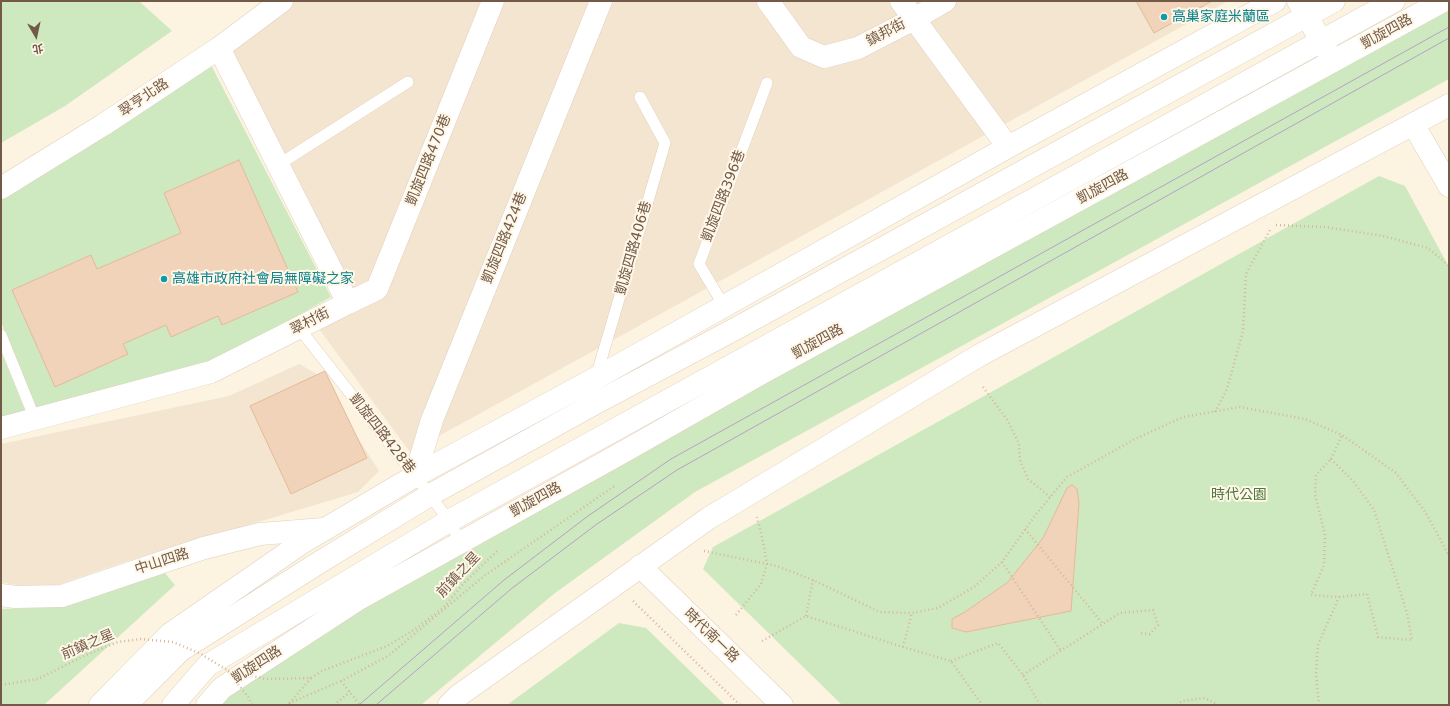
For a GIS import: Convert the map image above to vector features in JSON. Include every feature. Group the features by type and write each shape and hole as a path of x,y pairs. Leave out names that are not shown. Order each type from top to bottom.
{"street":[{"name":"翠亨北路","path":"1,188 103,125 219,48 282,1"},
{"name":"凱旋四路470巷","path":"348,303 377,289 493,1"},
{"name":"凱旋四路424巷","path":"414,476 432,420 601,1"},
{"name":"鎮邦街","path":"768,1 801,47 824,58 858,48 914,19 944,1"},
{"path":"901,1 1008,147"},
{"path":"100,705 170,634 302,542 414,476 596,378 1008,147 1275,1"},
{"path":"126,705 181,650 320,562 430,495 594,404 737,328 1302,8 1334,1"},
{"name":"凱旋四路","path":"173,705 208,665 449,521 1394,1"},
{"name":"凱旋四路","path":"207,705 222,688 357,600 762,373 1443,1"},
{"path":"1302,8 1332,61"},
{"name":"翠村街","path":"1,428 211,372 348,303 219,48"},
{"path":"449,705 458,696 709,518 980,355 1449,105"},
{"path":"1413,124 1449,186"},
{"name":"中山四路","path":"1,595 15,597 62,596 204,548 260,534 324,529"},
{"name":"時代南一路","path":"640,566 782,705"}],"lane":[{"path":"278,165 408,82"},
{"name":"凱旋四路396巷","path":"724,306 699,264 767,83"},
{"name":"凱旋四路406巷","path":"594,404 596,378 664,143 640,97"},
{"name":"凱旋四路428巷","path":"299,328 430,495 449,521 461,542"},
{"path":"1,335 35,419"}],"path":[{"path":"1215,412 1227,389 1242,331 1246,274 1272,225 1325,227 1383,236 1428,248 1449,266"},
{"path":"983,386 1011,427 1019,444 1020,460 1028,479 1050,497"},
{"path":"701,550 777,566 813,580 880,612 912,613 938,608 974,587 1002,562 1025,529 1067,477 1135,438 1183,418 1240,407 1305,419 1342,435 1396,473 1426,512 1449,556"},
{"path":"1331,459 1353,481 1374,510 1407,613 1412,640 1378,637 1367,594 1339,597 1311,594 1324,565 1325,535 1315,494 1316,475 1331,459 1342,435"},
{"path":"285,705 341,681 388,656 484,576 618,484 603,488"},
{"path":"736,615 761,584 767,564 756,513"},
{"path":"1025,529 1103,624"},
{"name":"前鎮之星","path":"288,705 311,678 322,671 387,646 417,628 444,607 464,583 502,546"},
{"path":"1002,562 1061,651"},
{"path":"806,616 813,580"},
{"path":"1319,705 1316,674 1318,645 1339,597"},
{"path":"630,598 740,705"},
{"path":"1023,675 1120,613 1153,610 1158,625 1150,634 1141,633"},
{"path":"902,647 912,613"},
{"path":"762,640 806,616 951,661 998,643 1023,675 1040,705"},
{"name":"前鎮之星","path":"1,685 38,679 86,655 118,642 141,640 173,642 201,654 227,670 266,678 311,678"},
{"path":"951,661 980,702 980,705"},
{"name":"前鎮之星","path":"227,670 252,705"},
{"path":"341,681 360,705"},
{"path":"334,705 350,692"},
{"path":"1177,705 1182,701 1205,698 1218,705"}],"shaded area":[{"path":"262,1 1228,1 410,452 308,314 338,298 208,43"},
{"path":"299,364 317,374 379,471 358,492 118,564 42,590 1,582 1,444 229,396"}],"green space":[{"path":"1,1 139,1 172,31 65,106 1,143"},
{"path":"1449,4 1449,79 695,492 555,593 421,705 221,705 231,695 360,610 656,441"},
{"path":"210,63 331,297 208,366 38,413 1,322 1,198"},
{"name":"時代公園","path":"1379,176 1405,186 1449,267 1449,705 842,705 703,569 713,547"},
{"path":"1,351 27,415 1,422"},
{"path":"164,572 175,585 44,705 1,705 1,609 51,607"},
{"path":"619,623 646,628 725,705 507,705"}],"building":[{"name":"高巢家庭米蘭區","path":"1136,1 1212,1 1154,33"},
{"name":"高雄市政府社會局無障礙之家","path":"239,160 298,292 222,325 218,316 171,337 166,325 123,344 128,354 55,387 12,290 91,255 97,269 181,233 164,193"},
{"path":"325,371 367,458 291,494 250,406"},
{"path":"1072,485 1077,489 1079,503 1071,611 966,632 952,628 952,619 965,612 1008,582 1043,538 1067,488"}],"tram line":[{"path":"359,705 504,580 588,516 671,459 1449,27"},
{"path":"376,705 511,589 597,524 677,470 1449,38"}],"place":[{"name":"高巢家庭米蘭區","path":"1164,17"},
{"name":"高雄市政府社會局無障礙之家","path":"164,279"}]}
